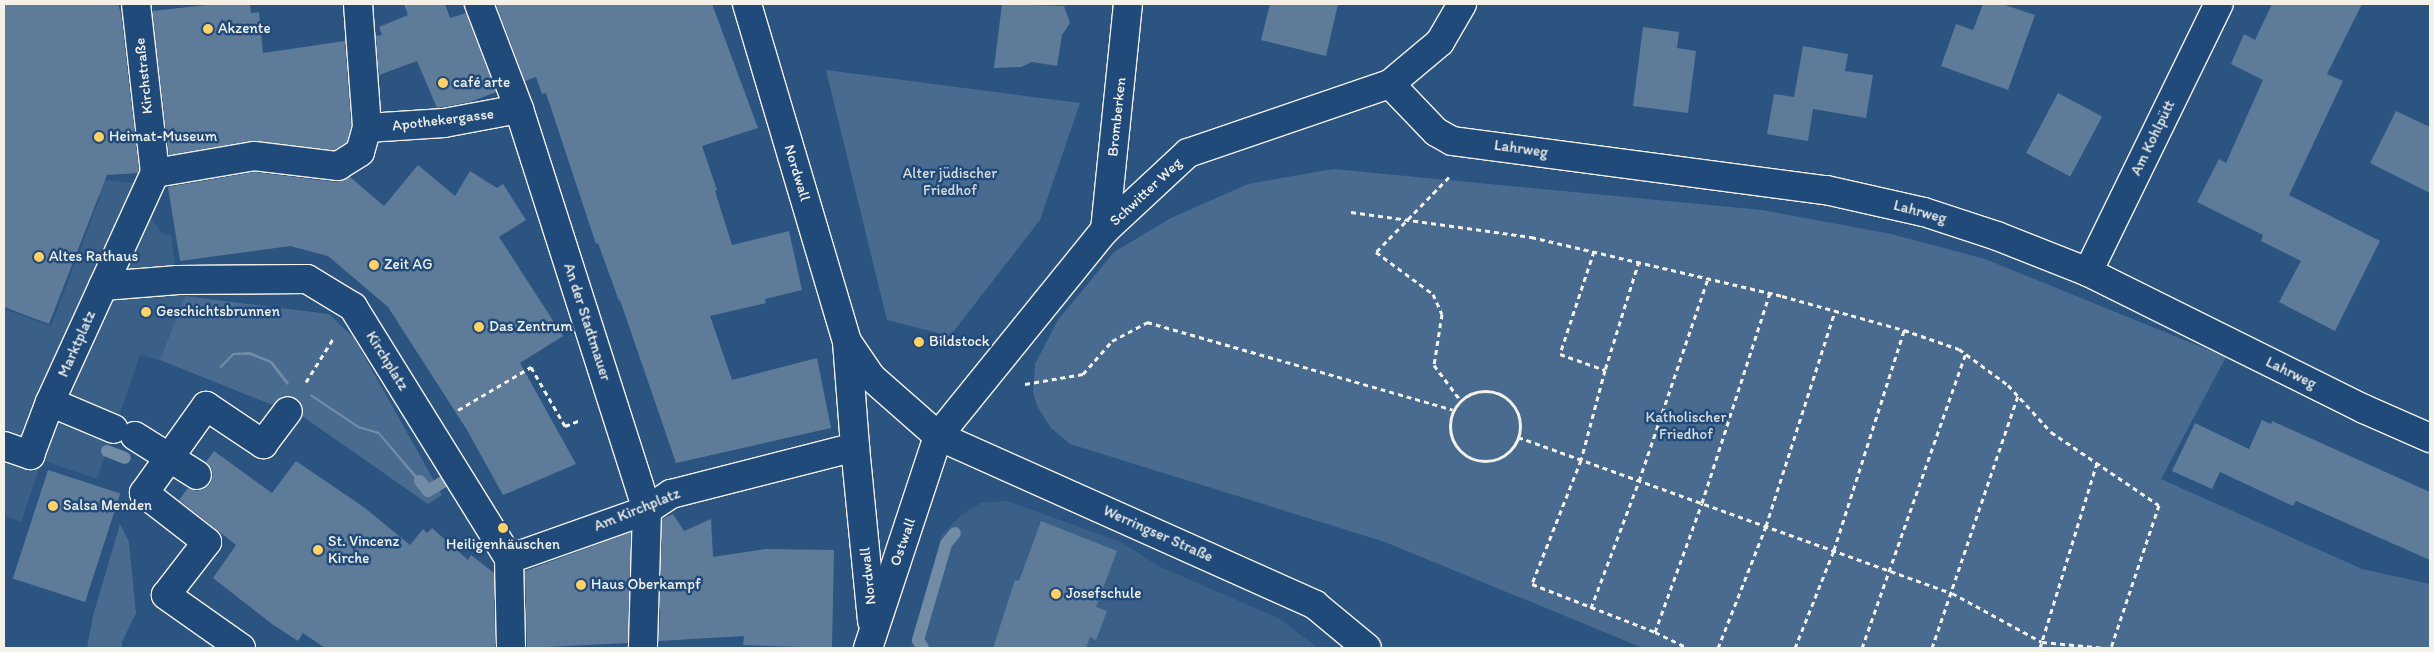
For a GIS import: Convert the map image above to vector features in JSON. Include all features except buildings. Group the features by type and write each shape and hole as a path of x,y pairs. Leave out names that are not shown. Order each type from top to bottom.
{"street":[{"name":"Kirchstraße","path":"136,4 155,173"},
{"path":"103,286 155,173 254,156 338,166 360,152 367,128 358,4"},
{"name":"An der Stadtmauer","path":"479,4 520,109 647,510 643,648"},
{"name":"Nordwall","path":"747,4 847,342 854,448 871,639"},
{"name":"Bromberken","path":"1105,230 1128,4"},
{"name":"Schwitter Weg","path":"938,436 1105,230 1188,154 1390,84 1440,42 1462,4"},
{"name":"Am Kohlpütt","path":"2088,272 2219,4"},
{"name":"Lahrweg","path":"1390,84 1436,132 1452,141 1826,190 1924,212 1997,236 2088,272 2364,409 2430,438"},
{"name":"Apothekergasse","path":"367,128 444,123 520,109"},
{"name":"Kirchplatz","path":"103,286 178,280 307,279 353,307 509,559"},
{"name":"Marktplatz","path":"4,446 30,455 50,402 103,286"},
{"name":"Nordwall","path":"847,342 871,377 938,436"},
{"path":"50,402 124,432 170,456 197,475"},
{"path":"241,648 166,595 207,542 144,493 206,406 263,444 288,411"},
{"name":"Ostwall","path":"871,639 938,436"},
{"name":"Werringser Straße","path":"938,436 1315,606 1367,648"},
{"name":"Am Kirchplatz","path":"509,559 647,510 671,494 854,448"},
{"path":"509,559 511,648"}],"path":[{"path":"1461,401 1434,365 1442,314 1433,294 1376,252 1481,144"},
{"path":"1351,212 1531,237 1639,261 1770,293 1904,330 1966,353 2008,384 2051,432 2159,505 2111,648"},
{"path":"1594,251 1560,354 1604,370"},
{"path":"1639,261 1604,370 1581,460 1532,584 1655,632 1688,648"},
{"path":"1591,608 1639,481 1708,278"},
{"path":"1655,632 1702,503 1770,293"},
{"path":"288,411 353,307"},
{"path":"1718,648 1766,526 1834,311"},
{"path":"982,380 1031,384 1083,374 1112,341 1147,322 1454,410"},
{"path":"1795,648 1834,550 1904,330"},
{"path":"1862,648 1966,353"},
{"path":"428,428 531,367 565,426 615,407"},
{"path":"1480,391 1491,391 1502,396 1516,410 1520,420 1518,437 1505,455 1494,460 1474,460 1463,454 1455,445 1450,432 1454,410 1461,401 1480,391"},
{"path":"1932,648 2018,396"},
{"path":"1518,437 1952,593 2042,642 2106,648"},
{"path":"2040,648 2097,463"}],"shaded area":[{"path":"79,178 133,183 150,182 148,213 162,234 171,235 179,294 185,296 160,360 140,355 97,479 42,460 21,522 4,515 4,309 51,326 100,197 77,186"},
{"path":"250,352 272,361 289,383 287,385 270,363 250,355 234,355 221,368 219,367 233,353"},
{"path":"311,394 359,426 379,432 428,489 432,490 427,492 378,434 358,428 310,396"},
{"path":"1007,501 1121,542 1158,566 1278,618 1318,648 910,648 942,535 961,515 981,503"}],"green space":[{"name":"Alter jüdischer Friedhof","path":"826,70 1080,103 1040,220 950,336 887,320"},
{"name":"Katholischer Friedhof","path":"1333,169 1762,210 1891,234 1985,259 2226,357 2161,479 2362,569 2430,584 2430,648 1643,648 1385,542 1070,444 1051,428 1037,406 1033,392 1035,364 1058,320 1114,252 1171,218 1248,184"},
{"path":"185,296 329,314 354,338 442,495 428,504 305,418 160,360"},
{"path":"120,524 129,542 136,613 122,642 122,648 87,648 93,616"}],"waterway":[{"path":"107,451 125,458"},
{"path":"420,481 428,491 443,482"},
{"path":"923,648 918,640 946,544 955,533"}],"place":[{"name":"Akzente","path":"208,29"},
{"name":"café arte","path":"443,83"},
{"name":"Heimat-Museum","path":"99,137"},
{"name":"Altes Rathaus","path":"39,257"},
{"name":"Zeit AG","path":"374,265"},
{"name":"Geschichtsbrunnen","path":"146,312"},
{"name":"Das Zentrum","path":"479,327"},
{"name":"Bildstock","path":"919,342"},
{"name":"Salsa Menden","path":"53,506"},
{"name":"Heiligenhäuschen","path":"503,528"},
{"name":"St. Vincenz Kirche","path":"318,550"},
{"name":"Haus Oberkampf","path":"581,585"},
{"name":"Josefschule","path":"1056,594"}]}
